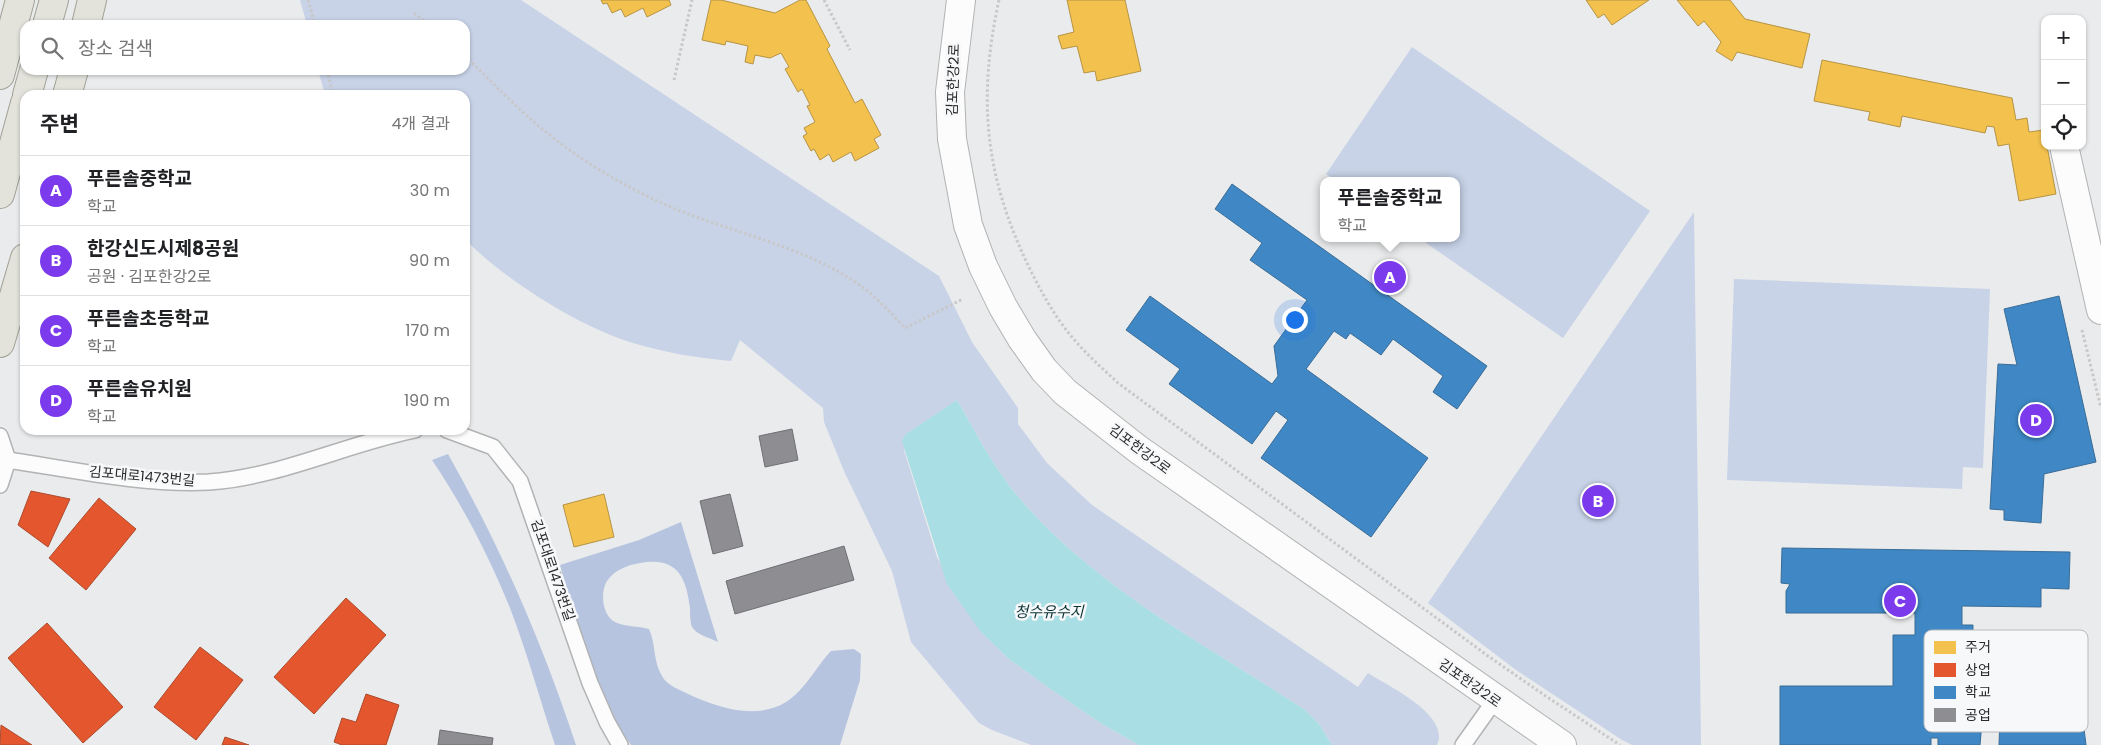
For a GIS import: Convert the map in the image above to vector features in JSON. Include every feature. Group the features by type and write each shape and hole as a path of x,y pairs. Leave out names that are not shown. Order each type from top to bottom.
{"main road":[{"path":"0,75 20,0"},
{"path":"48,20 54,0"},
{"path":"87,20 92,0"},
{"path":"28,90 33,75"},
{"path":"68,90 73,75"},
{"path":"0,194 20,121"},
{"path":"0,342 20,275"}],"street":[{"name":"김포한강2로","path":"961,0 955,35 950,92 952,139 968,225 983,266 1004,307 1022,339 1044,370 1066,392 1139,450 1562,745"},
{"path":"2065,150 2091,317"}],"lane":[{"name":"김포대로1473번길","path":"8,460 150,480 210,482 285,468 391,435"},
{"name":"김포대로1473번길","path":"465,435 493,447 520,482 590,683 607,722 620,745"},
{"path":"0,436 8,460 0,485"},
{"path":"1463,745 1495,700"}],"path":[{"path":"308,0 314,20"},
{"path":"674,80 692,0"},
{"path":"824,0 850,50"},
{"path":"999,0 987,64 987,129 992,159 1006,216 1018,245 1033,277 1071,336 1118,383 1488,656 1547,698 1620,745"},
{"path":"414,13 423,20"},
{"path":"470,61 526,115 561,144 603,172 668,206 736,230 838,272 874,296 905,328 963,300"},
{"path":"327,75 332,90"},
{"path":"2091,317 2101,408"}],"shaded area":[{"path":"300,0 521,0 939,276 972,342 1018,408 1018,424 1047,463 1092,505 1358,687 1368,673 1415,703 1427,712 1435,723 1439,734 1437,745 1332,745 1319,724 1305,710 1192,639 1119,589 1051,532 1020,499 1002,476 957,400 904,450 937,557 981,632 1009,659 1102,724 1139,745 1031,745 979,723 911,642 892,571 844,471 824,422 823,408 740,340 731,361 682,355 633,343 612,336 567,314 521,286 481,254 470,244 470,90 324,90 319,75 470,75 470,20 306,20"},
{"path":"1412,47 1650,211 1563,338 1425,242 1460,242 1460,177 1330,177 1326,174"},
{"path":"1694,212 1701,745 1632,745 1516,670 1428,603"},
{"path":"1734,279 1990,289 1983,468 1963,467 1962,489 1727,480"},
{"path":"448,454 486,525 535,632 576,745 555,745 522,642 502,589 465,513 432,460"},
{"path":"681,522 718,642 694,630 690,620 686,586 677,571 671,566 662,563 635,564 613,574 607,581 603,591 607,614 619,624 649,629 659,671 670,684 710,703 736,710 762,711 786,702 805,685 831,651 854,649 861,654 860,680 840,745 631,745 618,726 597,683 580,635 560,565 639,540"}],"water":[{"name":"청수유수지","path":"957,400 1002,476 1020,499 1051,532 1119,589 1192,639 1305,710 1319,724 1332,745 1139,745 1102,724 1009,659 981,632 947,584 902,441 906,434"}],"building: 주거":[{"path":"601,0 669,0 671,5 647,17 643,8 625,17 621,9 612,13 607,3 603,4"},
{"path":"711,0 721,0 775,13 800,0 806,0 830,46 827,49 855,103 862,99 881,135 874,139 879,148 855,161 851,152 833,162 829,154 820,160 814,149 811,151 803,136 807,134 804,128 815,122 807,106 810,105 802,89 798,92 785,69 789,67 781,53 770,58 755,55 753,64 745,62 748,46 726,41 725,45 702,40"},
{"path":"1067,0 1125,0 1141,71 1097,81 1095,71 1084,73 1077,46 1062,49 1058,36 1074,32"},
{"path":"1586,0 1649,0 1612,25 1604,14 1598,18"},
{"path":"1677,0 1730,0 1745,19 1810,34 1802,68 1737,52 1732,61 1716,51 1721,42 1704,21 1698,26"},
{"path":"1822,60 2012,98 2016,120 2027,118 2029,132 2041,130 2041,150 2048,150 2056,194 2019,201 2009,144 1998,146 1994,127 1987,126 1985,133 1902,116 1900,127 1868,120 1870,112 1814,101"},
{"path":"604,494 614,537 574,547 563,505"}],"building: 상업":[{"path":"31,491 70,499 48,547 18,525"},
{"path":"99,498 136,529 86,590 49,558"},
{"path":"346,598 386,635 314,714 274,677"},
{"path":"47,623 123,707 83,743 8,658"},
{"path":"200,647 243,680 196,740 154,707"},
{"path":"366,694 399,705 386,745 342,745 334,742 342,718 356,722"},
{"path":"1,725 32,745 0,745"},
{"path":"225,737 249,745 222,745"}],"building: 학교":[{"path":"1232,184 1487,366 1457,409 1433,392 1443,376 1393,339 1381,355 1350,333 1346,339 1334,331 1306,369 1428,458 1371,537 1261,458 1288,420 1276,411 1252,444 1169,384 1180,369 1126,330 1150,296 1272,384 1278,376 1274,346 1307,300 1250,260 1262,243 1215,209"},
{"path":"2059,296 2096,462 2044,474 2041,523 2004,520 2004,510 1990,509 1998,364 2017,365 2004,309"},
{"path":"1782,548 2070,552 2069,589 2041,588 2041,607 1962,606 1962,625 1973,625 1973,630 1924,630 1924,732 1981,732 1980,745 1938,745 1938,738 1931,738 1931,745 1780,745 1780,686 1893,686 1893,635 1915,635 1915,613 1786,613 1786,591 1790,584 1781,583"},
{"path":"1999,732 2084,732 2086,745 1999,745"}],"building: 공업":[{"path":"792,429 798,460 765,467 759,436"},
{"path":"730,494 743,546 713,554 700,501"},
{"path":"844,546 854,580 735,614 726,581"},
{"path":"440,730 493,738 492,745 438,745"}],"place":[{"name":"푸른솔중학교","path":"1390,277"},
{"name":"푸른솔유치원","path":"2036,420"},
{"name":"한강신도시제8공원","path":"1598,501"},
{"name":"푸른솔초등학교","path":"1900,601"}]}
